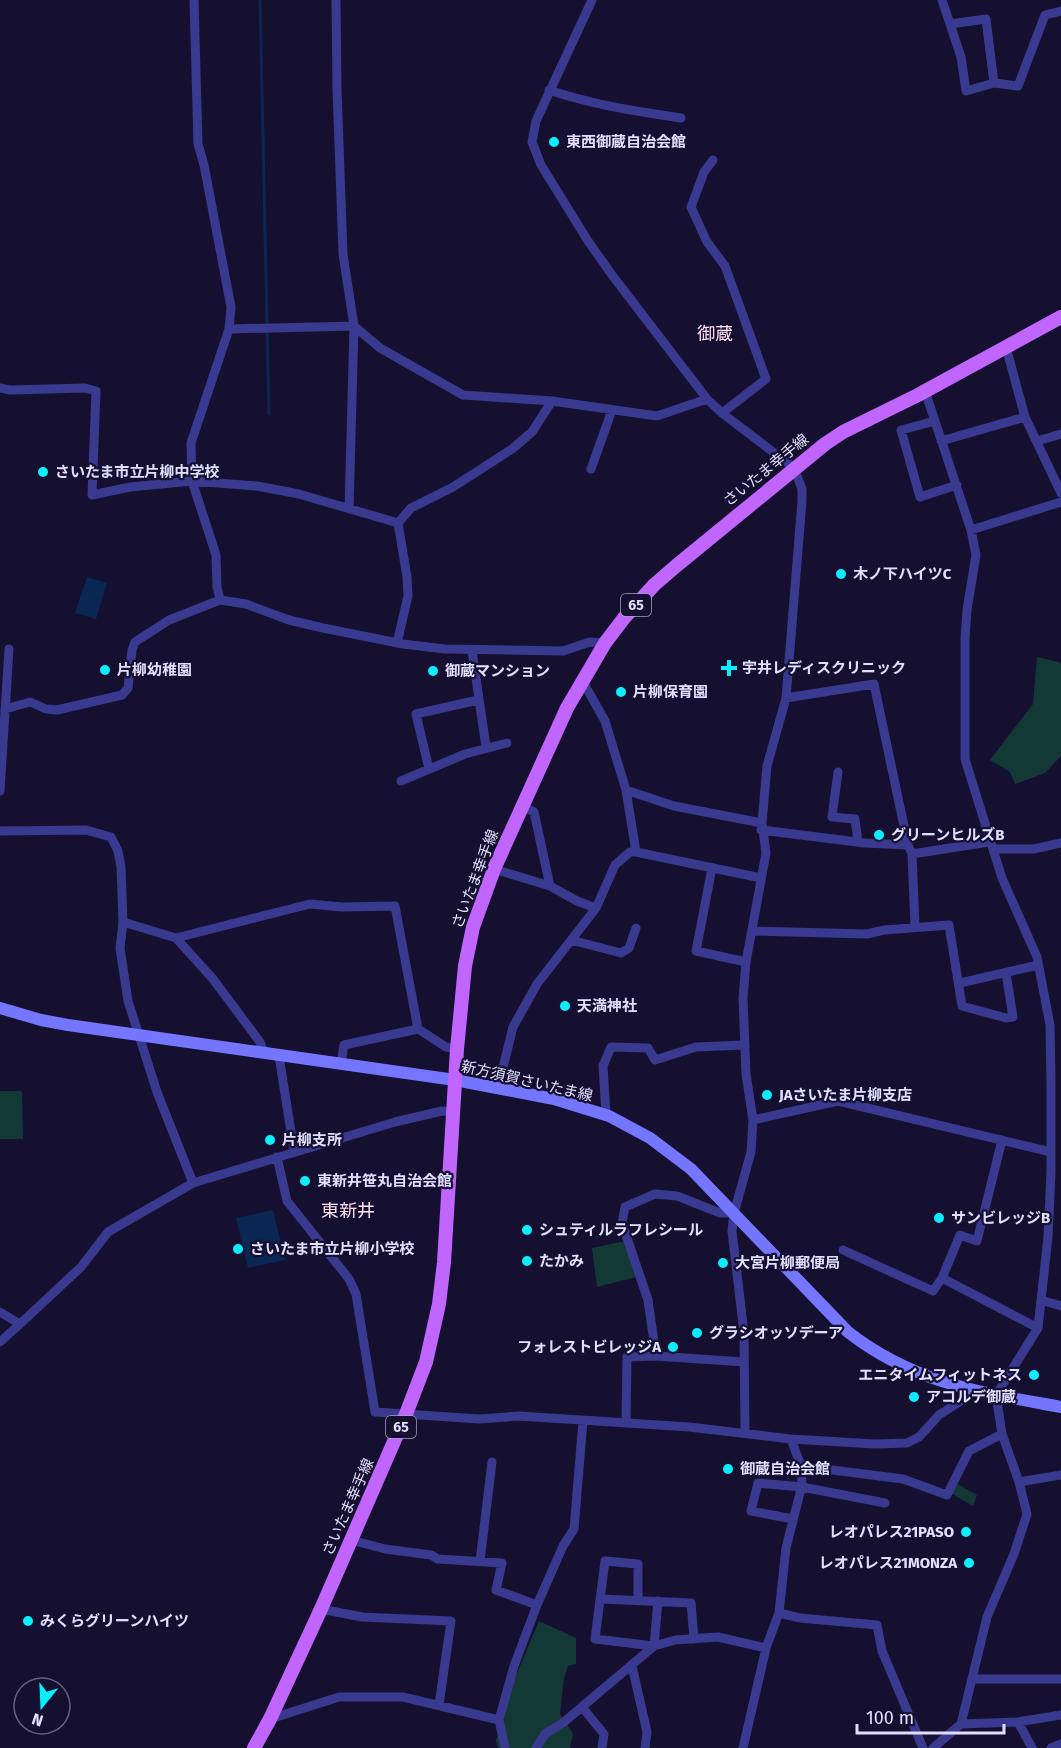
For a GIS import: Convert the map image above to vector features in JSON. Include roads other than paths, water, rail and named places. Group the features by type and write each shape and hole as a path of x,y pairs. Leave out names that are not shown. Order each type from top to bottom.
{"main road":[{"name":"さいたま幸手線","path":"254,1748 270,1719 321,1609 406,1414 426,1362 439,1304 444,1262 457,1049 469,943 494,869 553,737 582,680 605,643 654,585 794,468 843,432 926,391 1061,317"},
{"name":"新方須賀さいたま線","path":"0,1008 41,1020 455,1080 554,1099 606,1115 672,1153 734,1213 848,1332 870,1348 891,1361 928,1377 976,1391 1061,1407"}],"street":[{"path":"194,0 198,144 231,307 229,329 191,443 192,481 216,555 217,587 220,600"},
{"path":"336,0 343,254 354,326 349,509"},
{"path":"592,0 536,121 532,142 541,165 600,258 707,399 794,468 802,489 786,698 767,766 761,827 766,854 746,962 743,998 746,1074 753,1120 751,1152 734,1213 732,1231 744,1333 745,1433"},
{"path":"942,0 961,57 966,91 994,83 1018,86 1045,15 1061,11"},
{"path":"950,24 986,19 994,83"},
{"path":"549,90 581,101 609,107 681,118"},
{"path":"713,160 704,172 691,207 707,242 724,266 766,379 722,413"},
{"path":"229,329 354,326 381,348 463,395 552,401 657,416 707,399"},
{"path":"1005,347 1025,417 1061,493"},
{"path":"0,388 10,390 85,388 96,391 92,495 130,487 192,481 257,486 299,494 398,523"},
{"path":"926,391 971,530 976,555 965,638 965,759 1002,878 1038,965 1050,1025 1051,1082 1048,1237 1038,1328 996,1395 1002,1434 1019,1482 1027,1514 1014,1554 987,1617 961,1724 933,1748"},
{"path":"398,523 411,508 453,487 512,449 531,432 552,401"},
{"path":"591,469 612,410"},
{"path":"941,441 1025,417"},
{"path":"935,422 901,430 920,497 957,485"},
{"path":"1037,441 1061,434"},
{"path":"971,530 1061,502"},
{"path":"397,643 408,596 398,523"},
{"path":"5,709 30,702 46,709 57,710 122,695 128,688 135,642 169,620 220,600 246,604 289,620 397,643 472,651 563,651 590,642 605,643"},
{"path":"0,791 9,649"},
{"path":"472,651 486,747"},
{"path":"582,680 605,721 626,790 636,852"},
{"path":"786,698 874,684 910,849 915,927"},
{"path":"429,769 416,714 478,699"},
{"path":"401,781 486,747 507,742"},
{"path":"838,772 832,817 855,819 858,842"},
{"path":"626,790 674,806 761,827 910,849 991,846 1034,849 1061,843"},
{"path":"523,806 534,812 550,886"},
{"path":"0,831 86,830 111,837 118,851 121,867 123,922 120,948 128,1001 157,1092 193,1183"},
{"path":"498,1088 513,1027 537,984 596,908 615,865 630,852 761,878"},
{"path":"712,868 696,951 746,962"},
{"path":"494,869 550,886 577,901 596,908"},
{"path":"123,922 176,938 310,904 342,907 395,906 418,1029"},
{"path":"752,931 867,934 884,930 949,925 962,1006 1006,1018 1013,1017 1006,973"},
{"path":"571,940 621,953 629,948 636,928"},
{"path":"176,938 213,979 260,1042 264,1053"},
{"path":"960,983 1038,965"},
{"path":"341,1063 344,1045 418,1029 446,1047 457,1049"},
{"path":"606,1115 603,1066 611,1047 648,1048 655,1060 696,1047 745,1045"},
{"path":"279,1056 294,1151"},
{"path":"1051,1082 1061,1085"},
{"path":"753,1120 838,1101 1051,1152"},
{"path":"0,1342 81,1267 108,1232 193,1183 395,1122 442,1111 453,1112"},
{"path":"843,1250 933,1291 942,1278 960,1235 977,1241 1002,1140"},
{"path":"277,1156 287,1201 349,1279 356,1294 375,1412 479,1419 519,1416 874,1444 907,1443 919,1437 939,1414 976,1391"},
{"path":"656,1356 648,1300 622,1223 625,1207 655,1194 677,1196 720,1213 734,1213"},
{"path":"942,1278 1038,1328"},
{"path":"1041,1300 1061,1305"},
{"path":"0,1312 20,1324"},
{"path":"626,1423 627,1357 656,1356 744,1362"},
{"path":"505,1748 499,1720 514,1666 537,1605 563,1546 574,1529 583,1421"},
{"path":"801,1466 903,1479 947,1495 969,1450 1002,1434"},
{"path":"743,1748 766,1648 778,1613 786,1548 802,1486 801,1466 791,1438"},
{"path":"480,1561 492,1462"},
{"path":"1019,1482 1061,1475"},
{"path":"793,1519 751,1511 758,1483 802,1486 885,1503"},
{"path":"351,1540 385,1549 431,1555 438,1559 502,1563 495,1590 537,1605"},
{"path":"638,1600 638,1564 605,1561 596,1639 654,1646 675,1640 718,1637 766,1648"},
{"path":"601,1599 691,1603 694,1639"},
{"path":"537,1748 545,1734 564,1722 654,1646 658,1601"},
{"path":"321,1609 362,1617 451,1621 439,1705"},
{"path":"778,1613 800,1618 877,1625 882,1651 922,1748"},
{"path":"632,1666 647,1732 645,1748"},
{"path":"972,1679 1061,1679"},
{"path":"270,1719 339,1697 403,1697 499,1720"},
{"path":"582,1707 604,1734 602,1748"},
{"path":"961,1724 1018,1722 1061,1715"},
{"path":"1018,1722 1032,1748"},
{"path":"1051,1748 1061,1744"}],"water":[{"path":"87,577 107,583 96,619 75,613"},
{"path":"273,1210 285,1260 248,1268 236,1218"}],"waterway":[{"path":"260,0 269,414"}],"place":[{"name":"東西御蔵自治会館","path":"554,142"},
{"name":"さいたま市立片柳中学校","path":"43,472"},
{"name":"木ノ下ハイツC","path":"841,574"},
{"name":"宇井レディスクリニック","path":"729,668"},
{"name":"片柳幼稚園","path":"105,670"},
{"name":"御蔵マンション","path":"433,671"},
{"name":"片柳保育園","path":"621,692"},
{"name":"グリーンヒルズB","path":"879,835"},
{"name":"天満神社","path":"565,1006"},
{"name":"JAさいたま片柳支店","path":"767,1095"},
{"name":"片柳支所","path":"270,1140"},
{"name":"東新井笹丸自治会館","path":"305,1181"},
{"name":"サンビレッジB","path":"939,1218"},
{"name":"シュティルラフレシール","path":"527,1230"},
{"name":"さいたま市立片柳小学校","path":"238,1249"},
{"name":"たかみ","path":"527,1261"},
{"name":"大宮片柳郵便局","path":"723,1263"},
{"name":"グラシオッソデーア","path":"697,1333"},
{"name":"フォレストビレッジA","path":"673,1347"},
{"name":"エニタイムフィットネス","path":"1034,1375"},
{"name":"アコルデ御蔵","path":"914,1397"},
{"name":"御蔵自治会館","path":"728,1469"},
{"name":"レオパレス21PASO","path":"966,1532"},
{"name":"レオパレス21MONZA","path":"969,1563"},
{"name":"みくらグリーンハイツ","path":"28,1621"}],"district":[{"name":"御蔵","path":"715,334"},
{"name":"東新井","path":"348,1211"}]}
